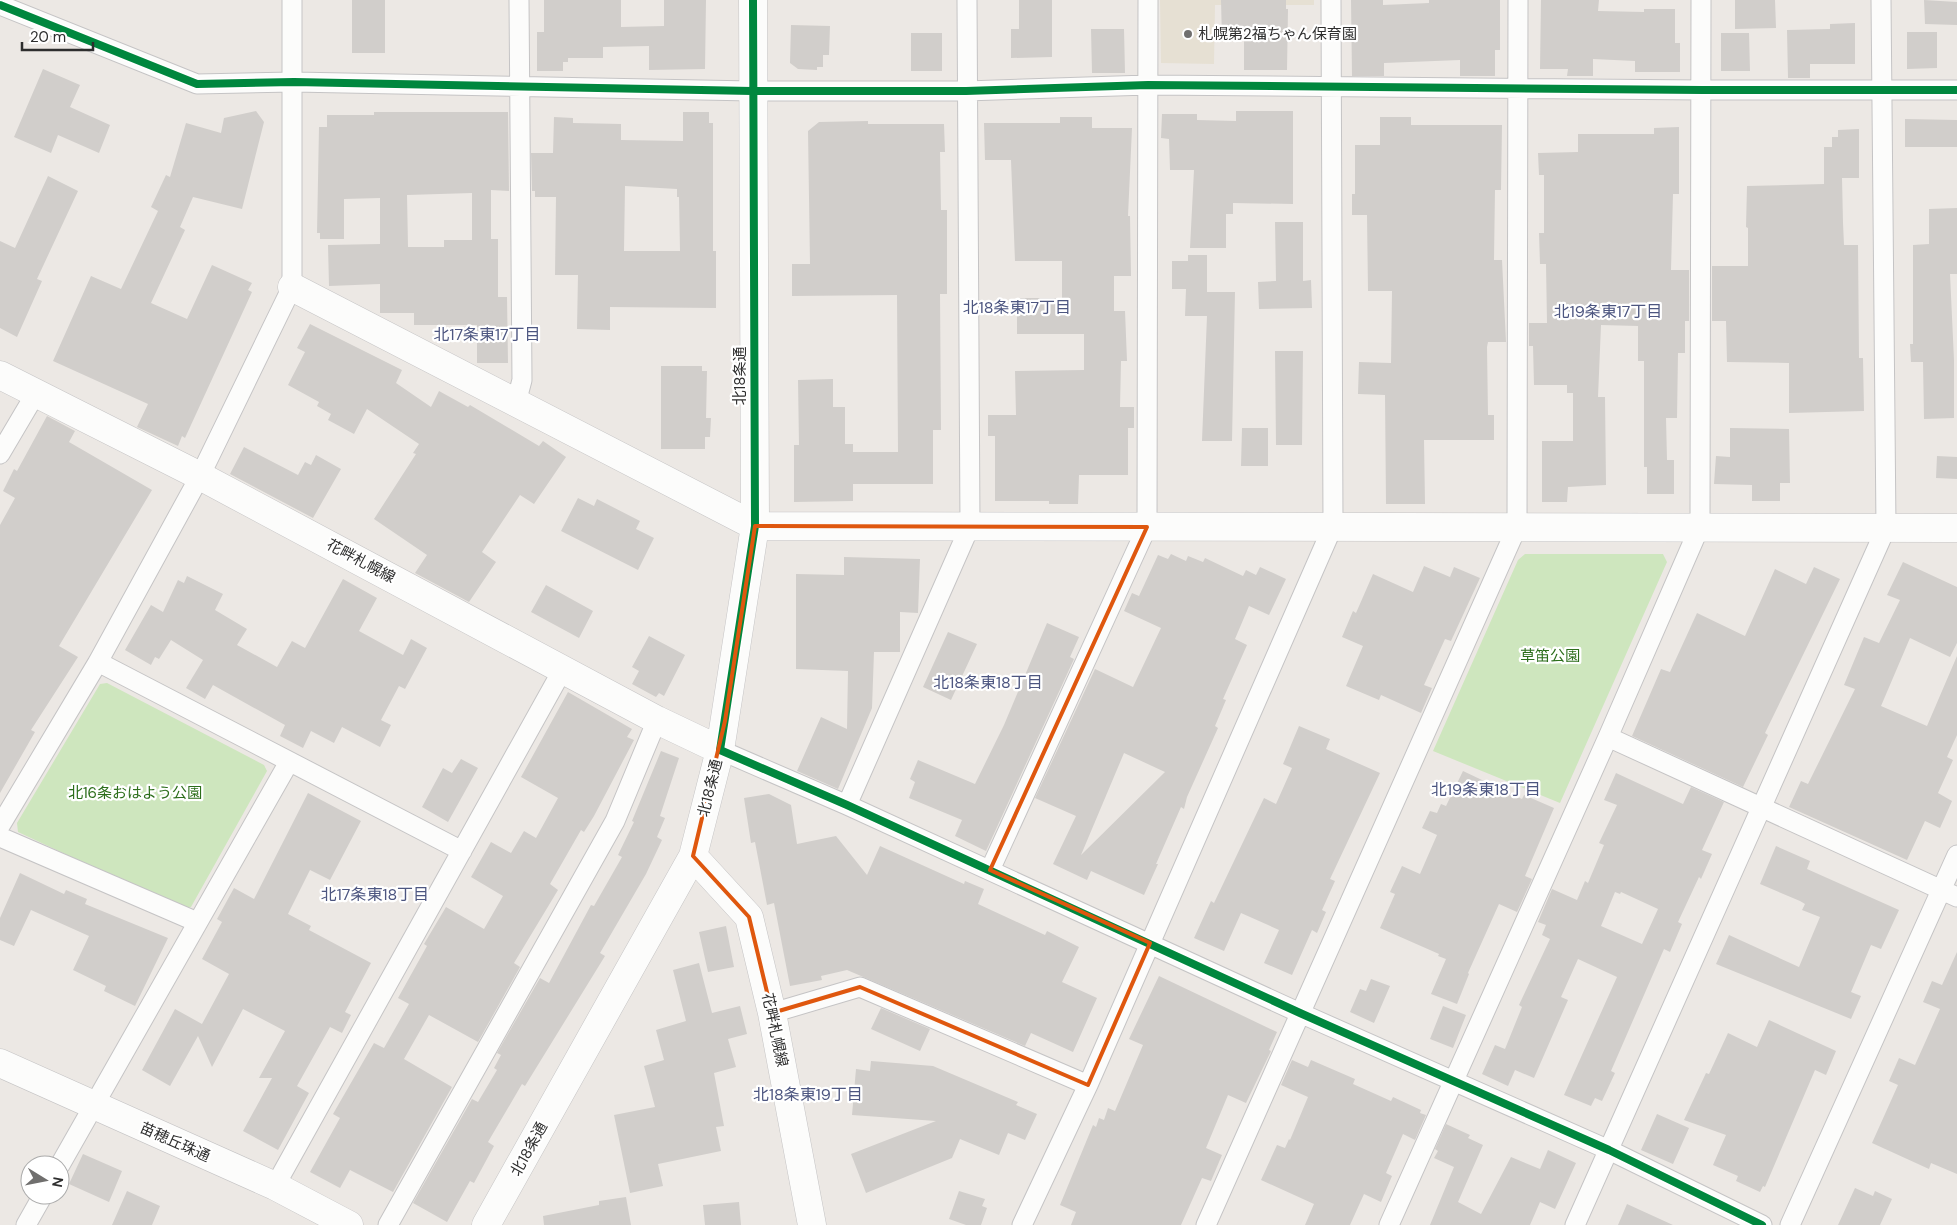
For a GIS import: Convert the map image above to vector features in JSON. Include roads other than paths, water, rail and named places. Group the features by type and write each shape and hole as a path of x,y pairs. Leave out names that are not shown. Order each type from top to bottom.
{"street":[{"path":"0,826 98,662 200,476 292,287 294,82 292,0"},
{"path":"516,403 522,380 518,88 519,0"},
{"name":"北18条通","path":"486,1225 693,856 720,750 755,526 752,91 754,0"},
{"path":"847,805 970,526 966,91 967,0"},
{"path":"990,870 1147,527 1148,0"},
{"path":"1022,1225 1088,1086 1333,526 1331,0"},
{"path":"1206,1225 1517,527 1518,0"},
{"path":"1389,1225 1455,1082 1700,526 1701,0"},
{"path":"1575,1225 1886,528 1881,0"},
{"path":"0,2 197,84 294,82 518,88 752,91 966,91 1148,85 1332,88 1957,90"},
{"path":"292,287 755,526 1700,526 1957,528"},
{"name":"花畔札幌線","path":"0,375 200,476 657,720 720,750"},
{"path":"0,454 36,393"},
{"path":"98,662 462,851"},
{"path":"275,1186 563,669"},
{"path":"388,1225 615,822 657,720"},
{"path":"1608,737 1761,809 1949,893"},
{"path":"720,750 847,805 1300,1013 1609,1150 1762,1225"},
{"path":"66,1155 289,762"},
{"path":"0,837 197,922"},
{"path":"1790,1225 1949,893 1957,855"},
{"name":"花畔札幌線","path":"693,856 748,917 772,1013 812,1225"},
{"path":"772,1013 860,987 1088,1086"},
{"name":"苗穂丘珠通","path":"0,1063 275,1186 349,1225"},
{"path":"26,1225 37,1205"}],"place":[{"name":"札幌第2福ちゃん保育園","path":"1188,34"}],"district":[{"name":"北18条東17丁目","path":"1017,307"},
{"name":"北19条東17丁目","path":"1608,311"},
{"name":"北17条東17丁目","path":"487,334"},
{"name":"北18条東18丁目","path":"988,682"},
{"name":"北19条東18丁目","path":"1486,789"},
{"name":"北17条東18丁目","path":"375,894"},
{"name":"北18条東19丁目","path":"808,1094"}],"park label":[{"name":"草笛公園","path":"1550,656"},
{"name":"北16条おはよう公園","path":"135,793"}]}
